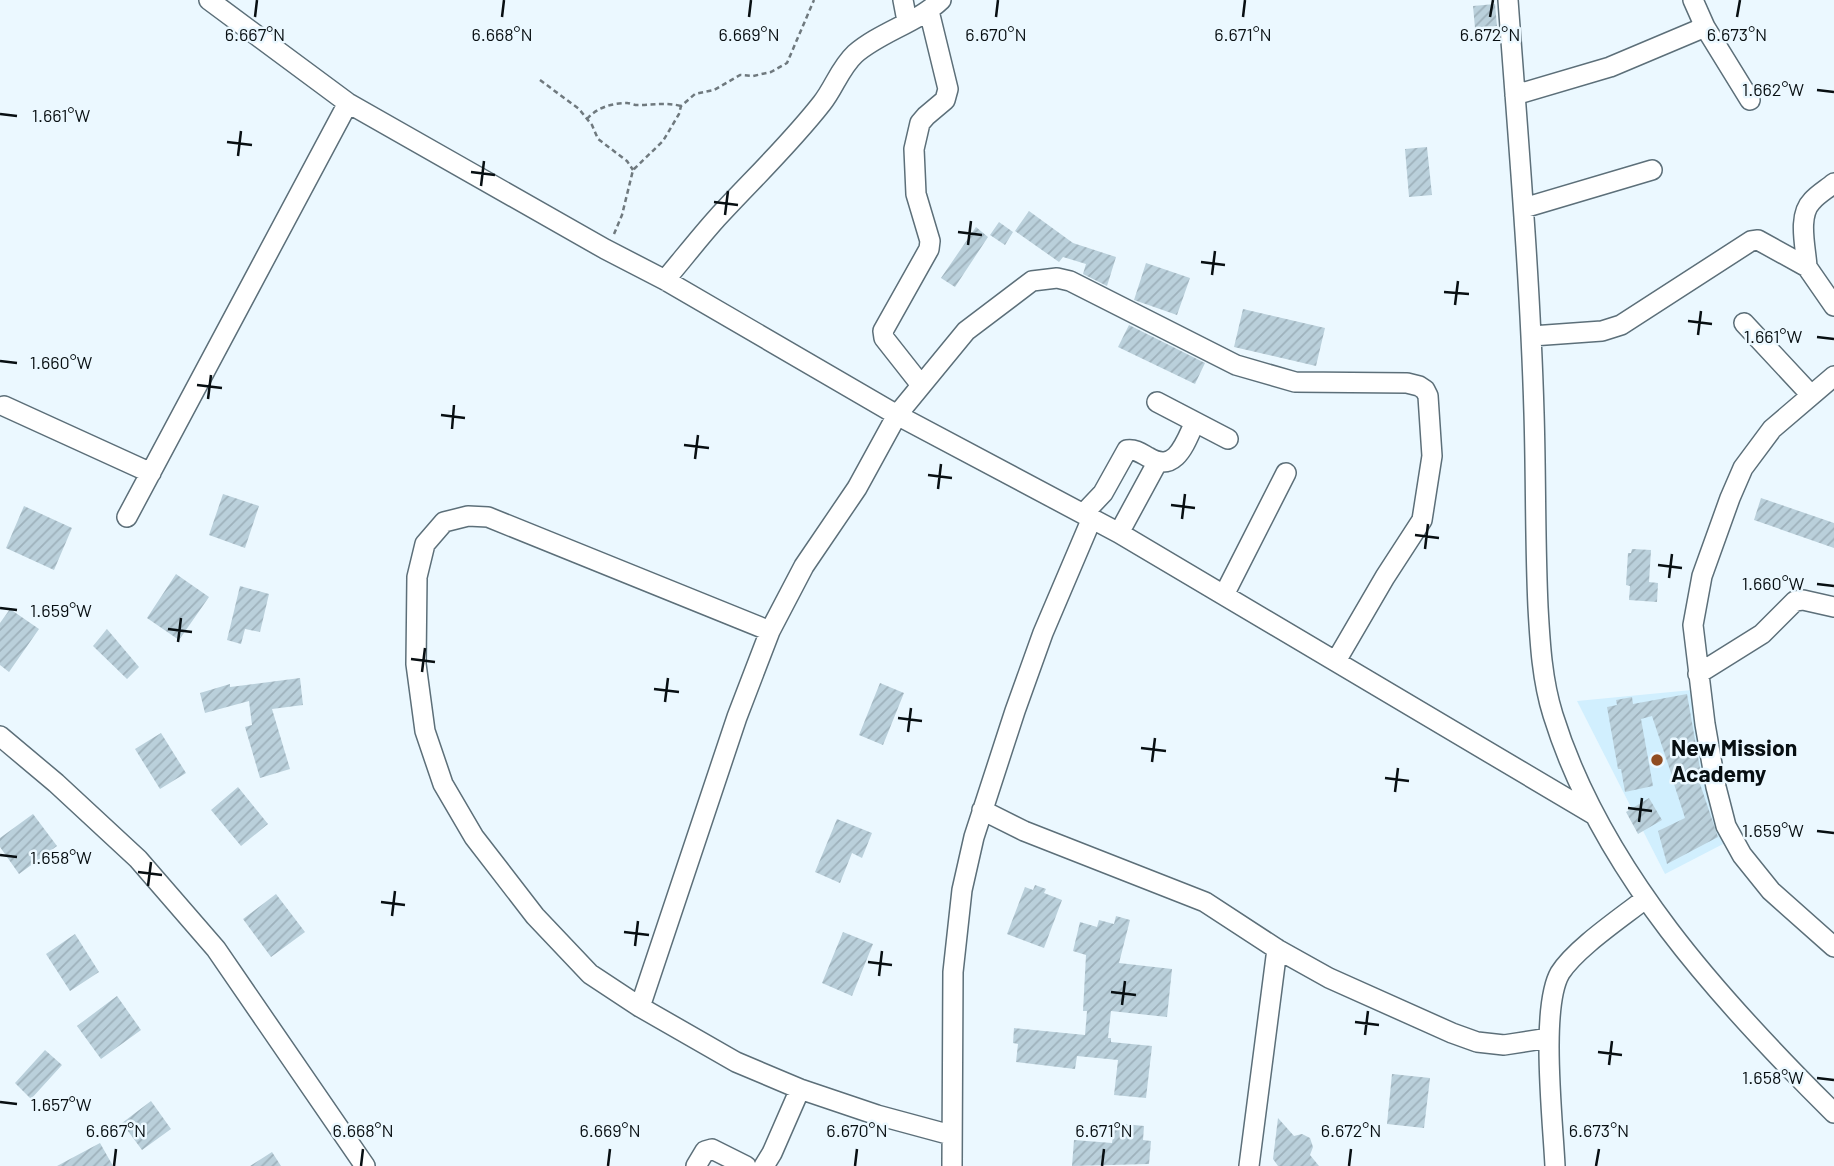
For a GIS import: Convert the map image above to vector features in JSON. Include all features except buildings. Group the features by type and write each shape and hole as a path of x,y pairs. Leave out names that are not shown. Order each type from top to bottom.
{"street":[{"path":"209,0 348,103 605,249 665,280 897,415 1119,533 1593,814"},
{"path":"903,0 907,21"},
{"path":"1508,0 1532,336 1540,644 1553,717 1593,814 1645,899 1686,953 1778,1057 1834,1113"},
{"path":"1693,0 1705,27 1749,100"},
{"path":"665,280 717,218 764,170 822,103 846,63 857,52 935,6 948,89 945,100 920,123 914,149 916,194 930,241 929,249 883,331 884,338 921,385"},
{"path":"1515,95 1610,67 1705,27"},
{"path":"127,517 348,103"},
{"path":"1524,208 1652,170"},
{"path":"1807,267 1804,227 1806,209 1811,201 1834,183"},
{"path":"1532,336 1602,331 1620,326 1752,241 1764,242 1807,267 1834,306"},
{"path":"640,1007 737,717 770,631 804,566 857,488 897,415 921,385 966,331 1032,281 1057,278 1070,281 1236,365 1281,379 1295,382 1407,383 1425,390 1428,396 1432,456 1422,520 1336,661"},
{"path":"1744,323 1811,395"},
{"path":"1834,376 1772,429 1743,468 1696,598 1693,625 1716,787 1726,826 1734,842 1771,891 1834,947"},
{"path":"1157,401 1228,439"},
{"path":"4,406 151,473"},
{"path":"952,1166 953,972 962,890 982,810 1043,633 1088,516 1123,454 1130,449 1157,463 1166,463 1175,458 1195,422"},
{"path":"1119,533 1157,463"},
{"path":"1224,594 1286,473"},
{"path":"1112,475 1143,490"},
{"path":"770,631 488,517 468,516 444,522 425,544 416,577 416,664 425,731 443,784 474,837 535,916 590,974 640,1007 736,1062 800,1089 877,1115 951,1135"},
{"path":"1698,674 1762,634 1795,601 1803,600 1834,607"},
{"path":"0,736 56,783 138,859 216,949 365,1166"},
{"path":"982,810 1024,831 1205,902 1277,949 1364,994 1477,1042 1504,1045 1549,1038"},
{"path":"1555,1166 1549,1038 1552,993 1562,971 1603,932 1645,899"},
{"path":"1250,1166 1277,949"},
{"path":"764,1166 800,1089"},
{"path":"696,1166 705,1151 712,1149 746,1166"}],"path":[{"path":"605,249 613,239 622,215 633,170 663,141 681,106 695,94 715,90 740,75 753,76 771,72 787,63 814,0"},
{"path":"540,80 571,102 587,119 598,139 628,161 633,170"},
{"path":"587,119 602,108 624,103 635,106 667,103 681,106"}],"shaded area":[{"name":"New Mission Academy","path":"1692,690 1725,843 1665,874 1577,701"}],"place":[{"name":"New Mission Academy","path":"1657,760"}]}
